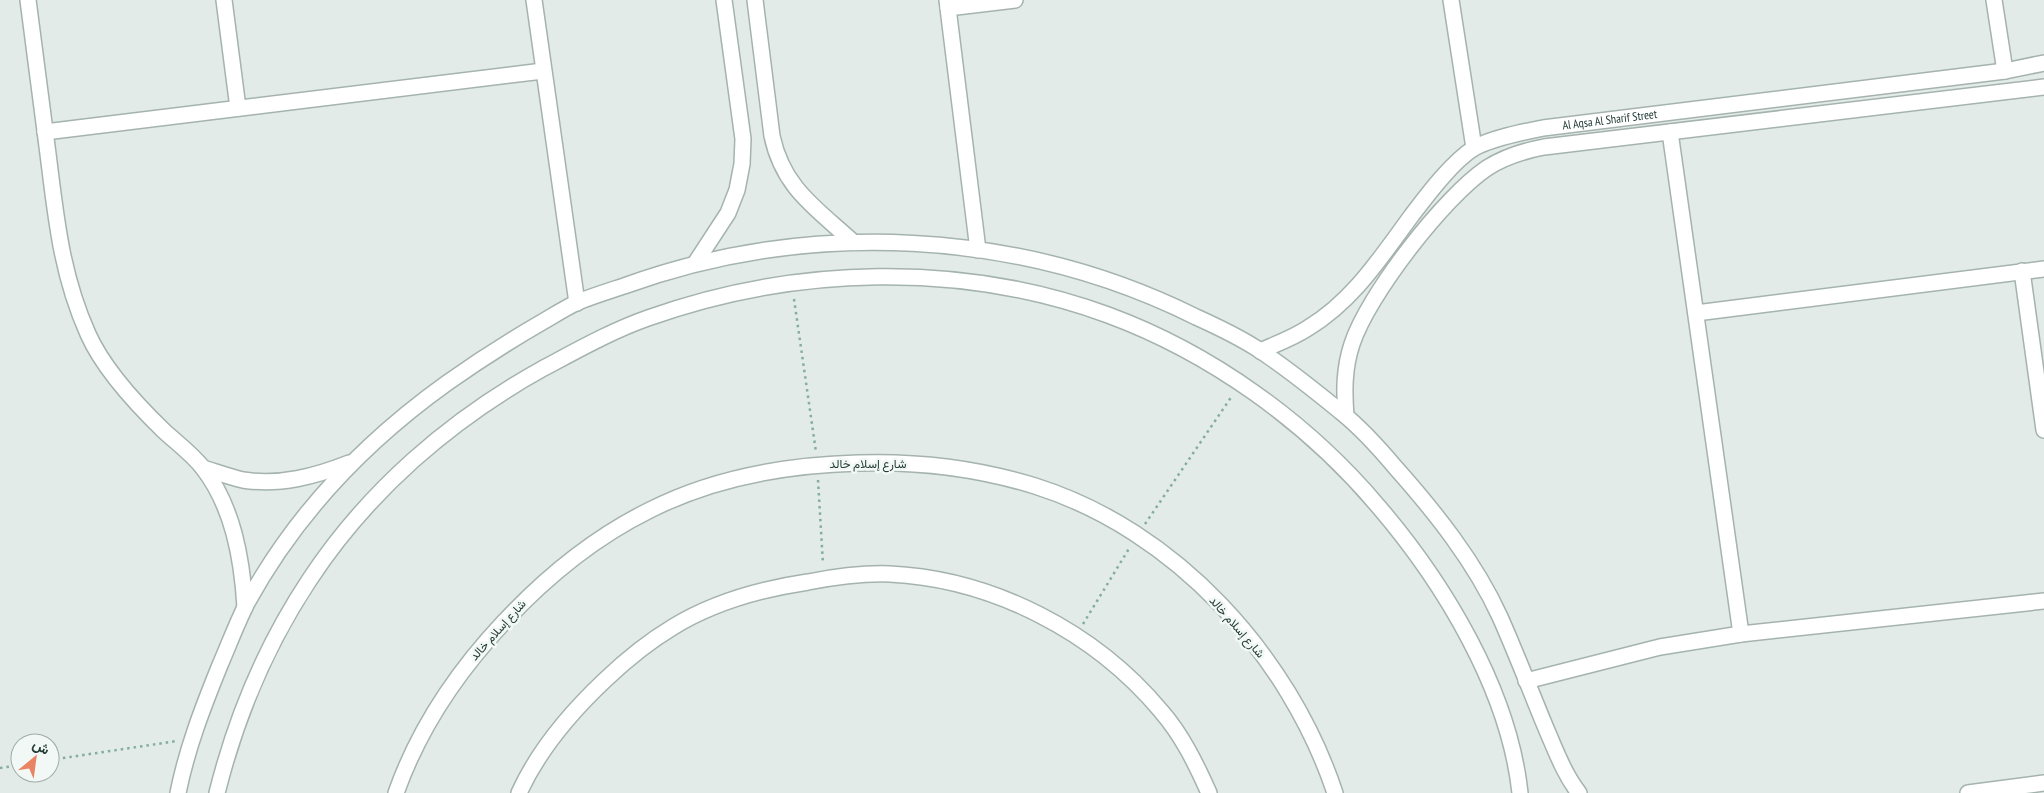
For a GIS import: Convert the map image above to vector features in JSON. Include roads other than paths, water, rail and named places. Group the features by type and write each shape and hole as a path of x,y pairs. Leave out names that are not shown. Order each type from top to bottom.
{"street":[{"path":"28,0 58,236 69,287 89,336 116,380 151,419 202,468 223,502 235,536 243,571 245,607"},
{"path":"224,0 238,108"},
{"path":"534,0 577,303"},
{"path":"696,262 728,214 738,190 742,164 743,139 724,0"},
{"path":"755,0 775,153 782,169 792,184 853,242"},
{"path":"978,250 947,4 1015,0"},
{"path":"1451,0 1474,148"},
{"path":"1994,0 2005,70"},
{"name":"Al Aqsa Al Sharif Street","path":"1260,351 1308,328 1330,313 1349,296 1367,276 1430,192 1474,148 1516,133 1543,128 2005,70 2044,63"},
{"path":"45,132 543,71"},
{"name":"Al Aqsa Al Sharif Street","path":"1346,416 1344,392 1346,368 1352,344 1361,322 1412,245 1434,219 1473,179 1502,160 1531,150 2044,87"},
{"path":"1670,132 1741,634"},
{"path":"178,793 192,739 210,689 245,607 274,556 314,503 355,461 412,408 519,335 577,303 696,262 770,248 853,242 903,242 978,250 1036,260 1100,276 1163,300 1260,351 1346,416 1381,451 1425,501 1464,555 1498,612 1560,762 1579,793"},
{"path":"1696,313 2044,269"},
{"path":"2022,272 2044,430"},
{"path":"216,793 230,745 264,658 312,576 370,503 417,457 476,410 516,384 598,340 644,319 699,301 755,288 871,277 929,278 986,285 1043,296 1107,315 1171,342 1240,383 1320,446 1363,488 1402,534 1437,584 1467,636 1493,690 1513,748 1520,793"},
{"path":"202,468 244,480 282,481 320,475 355,461"},
{"name":"شارع إسلام خالد","path":"396,793 419,740 438,705 461,672 514,611 564,564 621,525 683,495 749,474 817,464 927,464 983,472 1037,486 1089,508 1138,535 1174,562 1207,592 1238,625 1266,660 1291,698 1312,738 1335,793"},
{"path":"519,793 530,770 558,728 592,692 631,656 674,626 721,603 772,587 824,579 890,574 955,583 1018,603 1076,636 1122,670 1162,711 1194,759 1209,793"},
{"path":"1526,681 1660,647 1741,634 2044,601"},
{"path":"1968,793 2044,783"}]}
